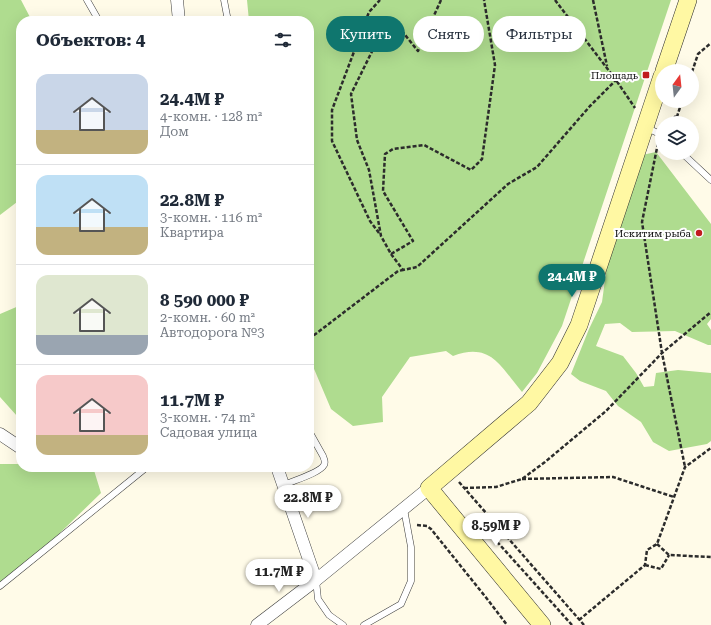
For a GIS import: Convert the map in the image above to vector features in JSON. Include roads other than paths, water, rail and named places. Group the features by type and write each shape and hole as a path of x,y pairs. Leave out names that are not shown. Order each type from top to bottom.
{"street":[{"path":"176,0 178,16"},
{"path":"666,64 688,0"},
{"path":"257,625 316,580 452,470 529,403 560,363 579,325 655,131"},
{"path":"0,434 16,445"},
{"path":"280,472 316,580"},
{"path":"429,488 542,625"}],"lane":[{"path":"87,0 96,16"},
{"path":"224,0 227,16"},
{"path":"690,160 711,180"},
{"path":"284,485 319,470 324,465 324,456 314,439"},
{"path":"0,586 141,472"},
{"path":"364,625 401,604 411,581 411,547 404,509"},
{"path":"316,580 318,599 329,615 343,625"}],"place":[{"name":"Площадь","path":"646,75"},
{"name":"Искитим рыба","path":"699,233"}]}
